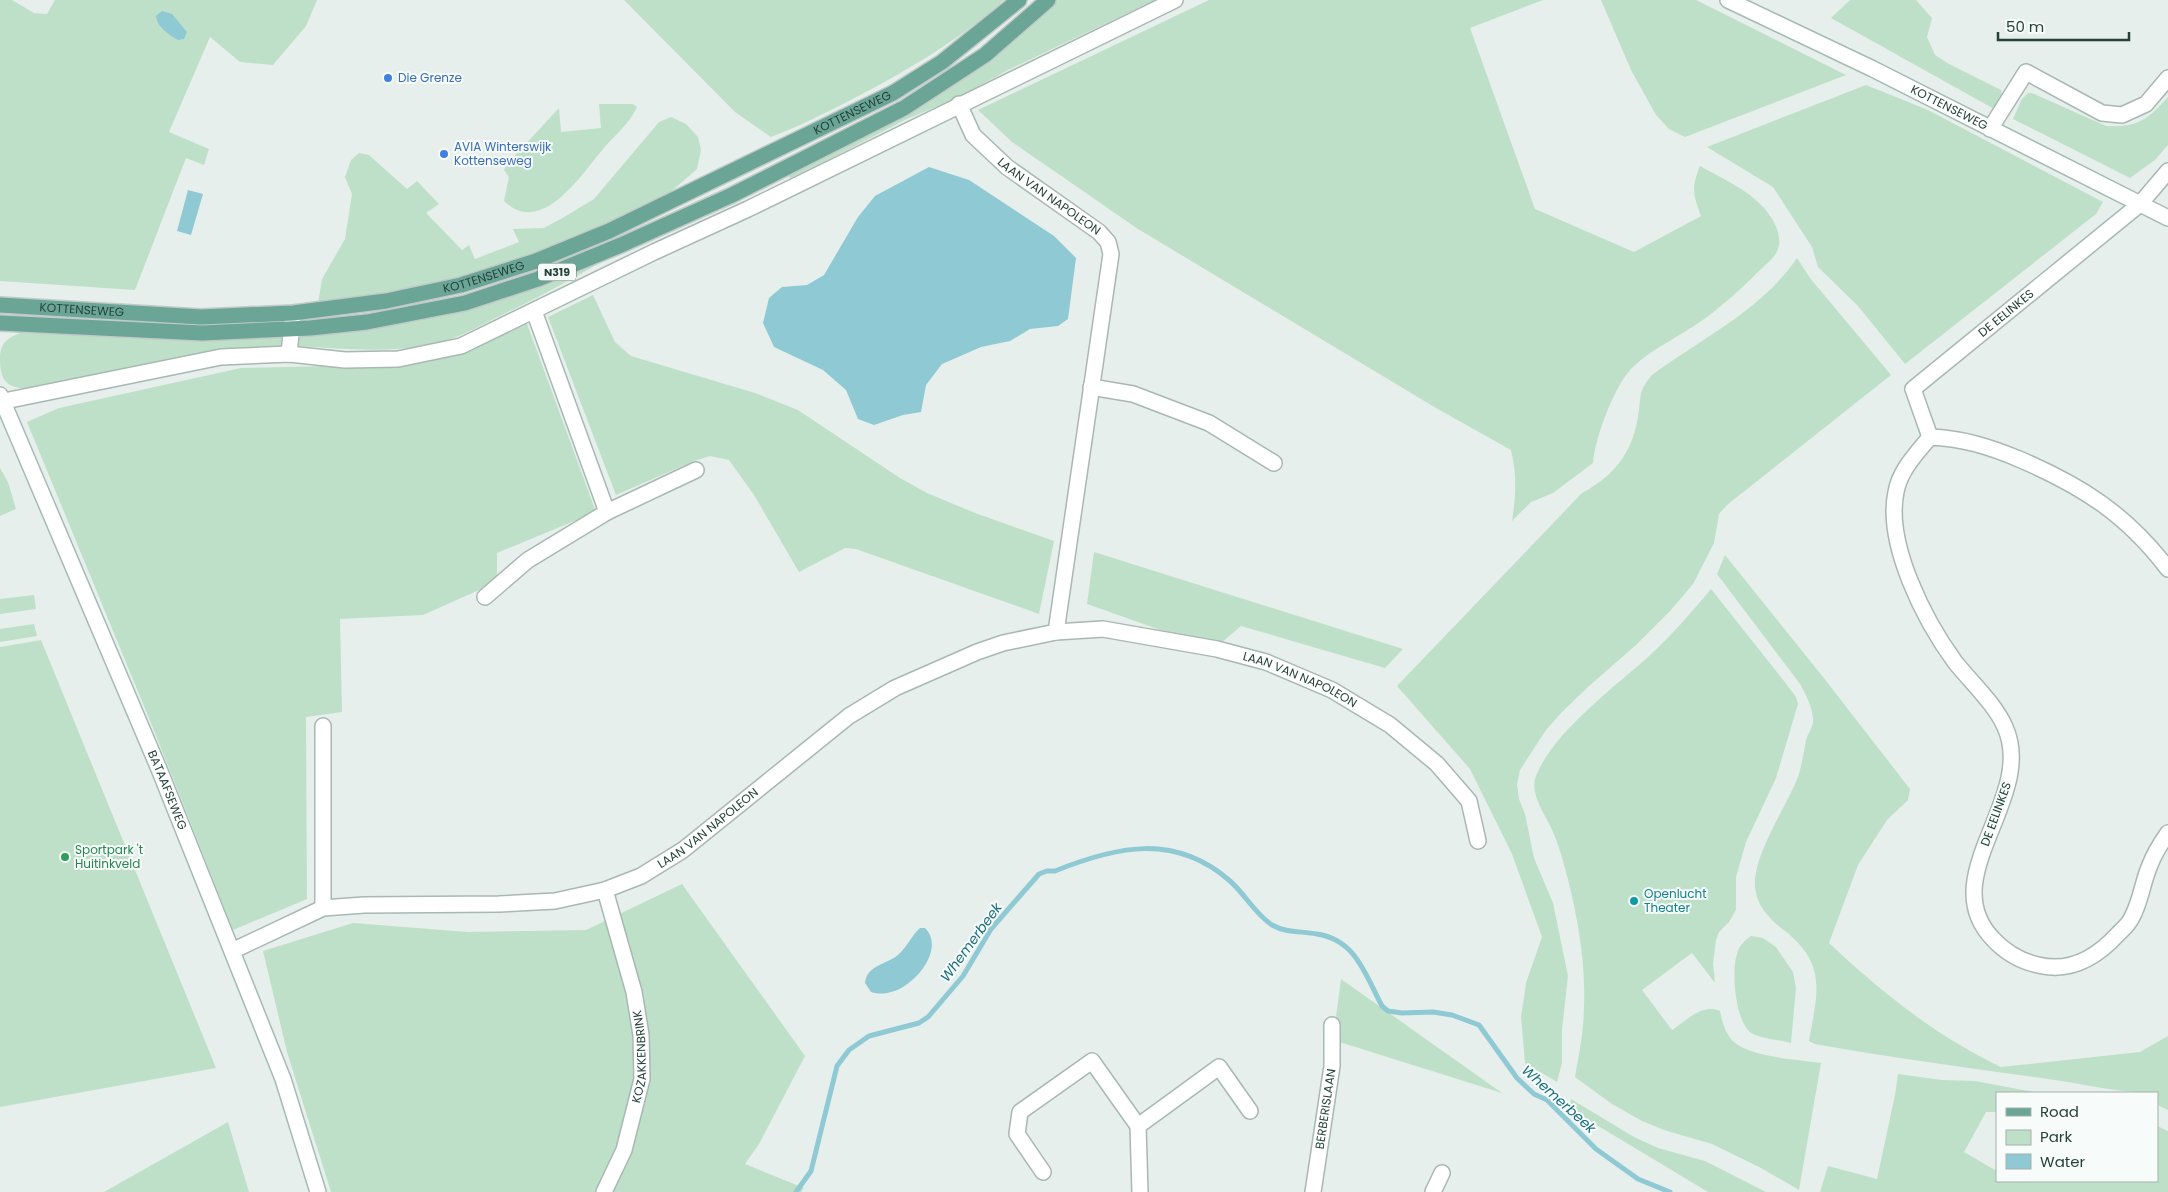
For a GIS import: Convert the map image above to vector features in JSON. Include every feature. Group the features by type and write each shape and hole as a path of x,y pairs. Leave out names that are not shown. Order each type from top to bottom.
{"main road":[{"name":"KOTTENSEWEG","path":"0,305 201,317 293,313 386,301 461,285 536,261 609,231 893,93 942,62 1019,0"},
{"name":"KOTTENSEWEG","path":"0,322 202,333 292,329 367,322 464,303 538,279 732,195 904,108 985,55 1048,0"}],"street":[{"path":"1,400 221,357 289,354 345,360 398,359 461,346 654,252 748,209 959,104 1175,0"},
{"name":"KOTTENSEWEG","path":"1728,0 1873,69 2168,218"},
{"path":"1990,128 2026,72 2102,113 2122,115 2146,104 2168,78"},
{"name":"LAAN VAN NAPOLEON","path":"959,104 973,135 1007,167 1088,224 1108,242 1111,254 1111,267 1091,387 1056,632"},
{"path":"2140,204 2168,171"},
{"path":"748,209 749,187"},
{"path":"732,195 748,209"},
{"name":"DE EELINKES","path":"2140,204 1913,389 1930,437 1905,468 1896,492 1894,518 1904,565 1913,590 1935,633 1997,713 2005,726 2012,747 2012,766 2006,792 1978,866 1973,894 1979,920 1989,935 2015,958 2040,966 2066,966 2088,960 2108,945 2131,920 2150,865 2168,833"},
{"path":"534,310 607,512"},
{"path":"289,354 293,313"},
{"path":"1091,387 1133,394 1208,423 1274,463"},
{"name":"BATAAFSEWEG","path":"1,400 92,607 232,950 283,1079 318,1192"},
{"path":"1930,437 1953,438 1993,449 2043,470 2083,490 2114,512 2153,549 2168,569"},
{"path":"485,597 528,560 607,512 696,470"},
{"name":"LAAN VAN NAPOLEON","path":"232,950 323,908 364,905 534,903 555,901 605,890 641,876 683,850 849,716 895,688 976,652 1003,643 1056,632 1103,630 1217,650 1266,662 1332,690 1390,725 1437,764 1469,801 1478,841"},
{"path":"323,908 324,726"},
{"name":"KOZAKKENBRINK","path":"604,1192 624,1150 642,1079 641,1035 634,992 605,890"},
{"name":"BERBERISLAAN","path":"1313,1192 1332,1066 1332,1025"},
{"path":"1043,1172 1017,1134 1020,1112 1092,1061 1138,1126 1140,1192"},
{"path":"1138,1126 1218,1067 1250,1110"},
{"path":"1433,1192 1442,1173"}],"green space":[{"path":"0,0 12,0 34,13 47,14 55,0 317,0 306,26 273,65 240,62 210,37 169,132 209,149 204,165 186,158 135,290 0,281"},
{"path":"624,0 1004,0 968,30 909,68 801,125 771,137 735,112"},
{"path":"1058,0 1155,0 1010,69 961,96 905,120 791,179 788,175 978,70 1007,47"},
{"path":"1209,0 1543,0 1470,28 1535,209 1634,252 1701,216 1694,191 1695,180 1700,166 1742,190 1764,208 1774,222 1778,233 1778,249 1769,262 1703,320 1634,366 1620,385 1607,412 1593,463 1553,493 1531,502 1512,521 1515,486 1511,450 1436,408 1138,229 1012,142 978,110"},
{"path":"1601,0 1696,0 1846,75 1685,137 1669,129 1656,115 1631,70"},
{"path":"1850,0 1916,0 1932,18 1927,37 1935,55 2001,90 2002,96 1996,110 1831,18"},
{"path":"1866,85 1928,110 2103,202 2096,214 1905,364 1858,306 1818,267 1812,247 1773,187 1707,147"},
{"path":"2028,93 2032,93 2106,126 2134,124 2142,121 2168,97 2168,145 2155,160 2130,178 2013,119 2022,99"},
{"path":"599,104 633,104 637,107 626,124 560,198 546,207 532,212 518,210 504,201 509,177 504,170 508,163 559,108 561,132 601,128"},
{"path":"671,117 686,124 698,137 701,150 697,169 667,195 609,224 494,270 397,294 318,304 322,279 345,239 352,194 345,177 351,160 359,153 369,155 407,189 417,181 439,204 426,213 462,250 469,245 475,259 519,242 513,229 544,228 594,199 659,122"},
{"path":"612,255 527,303 464,334 438,343 380,350 299,346 295,344 296,333 346,329"},
{"path":"1797,258 1810,278 1891,375 1727,505 1719,514 1714,543 1693,584 1671,610 1636,645 1562,712 1546,730 1520,770 1517,784 1519,799 1525,814 1534,858 1553,903 1568,976 1562,1030 1562,1063 1557,1082 1525,1063 1521,1017 1526,983 1542,937 1512,854 1470,769 1397,686 1582,493 1605,478 1614,469 1628,449 1633,437 1642,391 1652,375 1749,308 1767,293"},
{"path":"593,295 615,342 631,356 755,393 798,410 900,478 927,493 975,513 1054,541 1039,614 856,549 845,548 799,572 754,495 729,460 710,456 694,461 616,495 548,317"},
{"path":"526,321 596,512 497,553 497,582 423,615 340,619 342,712 306,717 307,899 233,930 153,728 27,422 59,408 241,368 412,364 463,352"},
{"path":"35,330 103,336 286,338 283,350 31,389 16,387 6,382 1,373 0,359 2,347 13,336"},
{"path":"0,468 8,482 16,509 0,516"},
{"path":"1094,552 1403,649 1385,668 1241,626 1214,649 1087,604"},
{"path":"1725,555 1910,789 1908,800 1887,820 1858,865 1829,943 1910,1012 1954,1042 2001,1067 2140,1052 2168,1036 2168,1110 2158,1105 2158,1092 2116,1090 1902,1058 1815,1044 1809,1041 1816,995 1814,968 1799,944 1763,910 1756,893 1755,880 1763,849 1799,774 1806,740 1813,724 1812,714 1800,684 1717,574"},
{"path":"1711,589 1784,681 1796,697 1798,704 1776,778 1746,842 1736,877 1736,910 1729,922 1719,932 1716,940 1713,963 1715,983 1692,953 1642,990 1672,1030 1694,1014 1707,1009 1713,1009 1720,1011 1723,1024 1729,1036 1742,1047 1763,1055 1821,1063 1799,1190 1761,1168 1712,1144 1664,1130 1642,1121 1612,1104 1575,1077 1584,1015 1582,951 1576,914 1563,861 1550,825 1536,798 1534,783 1544,760 1569,728 1601,697 1656,650"},
{"path":"34,595 36,609 0,614 0,599"},
{"path":"34,624 37,636 0,642 0,629"},
{"name":"Sportpark 't Huitinkveld","path":"41,640 216,1068 0,1107 0,647"},
{"path":"682,884 805,1056 759,1144 745,1164 804,1188 801,1192 331,1192 287,1052 263,951 353,923 468,932 586,930"},
{"path":"1751,936 1763,938 1776,947 1793,972 1796,988 1791,1043 1753,1034 1747,1029 1742,1020 1736,997 1735,962 1740,946"},
{"path":"1341,979 1502,1093 1333,1040"},
{"path":"1898,1074 1942,1080 1975,1081 2035,1092 1996,1092 1996,1112 1986,1112 1964,1152 1995,1170 1996,1168 1996,1182 2158,1182 2158,1126 2168,1131 2168,1192 1820,1192 1828,1166 1877,1179"},
{"path":"1571,1099 1634,1137 1658,1148 1705,1161 1766,1192 1708,1192 1570,1109"},
{"path":"228,1122 249,1192 104,1192"}],"water":[{"path":"162,11 172,14 187,32 184,39 178,40 161,27 156,16"},
{"path":"929,167 969,180 1054,236 1076,258 1068,319 1058,326 1030,329 1010,341 981,347 942,364 926,385 921,412 903,415 874,425 858,419 846,390 823,370 774,347 763,323 769,298 782,287 807,285 824,275 858,217 875,196"},
{"path":"188,190 203,194 191,235 177,231"},
{"path":"920,928 925,928 931,937 932,946 930,956 924,966 909,983 900,989 886,993 871,992 865,983 870,972 896,957"}],"waterway":[{"name":"Whemerbeek","path":"796,1192 811,1171 837,1066 849,1050 869,1036 919,1023 928,1017 963,976 991,929 1039,874 1055,871 1101,855 1145,849 1167,850 1188,856 1209,866 1230,881 1260,915 1277,928 1317,934 1341,943 1358,960 1382,1006 1388,1011 1402,1013 1433,1012 1452,1015 1479,1025 1517,1078 1534,1094 1547,1100 1596,1149 1638,1179 1670,1192"}],"place":[{"name":"Die Grenze","path":"388,78"},
{"name":"AVIA Winterswijk Kottenseweg","path":"444,154"},
{"name":"Sportpark 't Huitinkveld","path":"65,857"},
{"name":"Openlucht Theater","path":"1634,901"}]}
